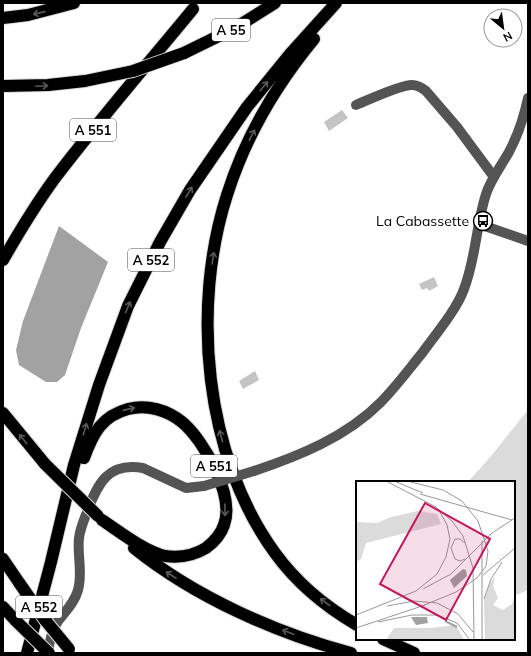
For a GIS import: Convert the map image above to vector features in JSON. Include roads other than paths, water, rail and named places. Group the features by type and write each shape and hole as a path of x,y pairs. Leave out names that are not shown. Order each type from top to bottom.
{"highway":[{"path":"3,18 28,15 74,3"},
{"name":"A 55","path":"3,86 40,86 84,81 133,70 184,53 234,28 275,3"},
{"name":"A 552","path":"27,653 74,466 99,385 128,306 160,242 190,190 247,107 290,54 336,3"},
{"path":"343,3 283,79 267,105 247,144 234,174 220,221 213,258 208,297 208,344 213,395 220,431 232,469 252,516 275,553 289,570 314,594 356,624"},
{"path":"3,248 24,213 99,113 119,89 196,6"},
{"name":"A 551","path":"3,260 55,179 103,118 196,6"},
{"name":"A 551","path":"51,562 88,447 100,425 113,414 133,408 143,407 166,412 181,421 191,430 201,444 222,485 226,511 225,524 212,544 191,555 179,557 164,555 143,546 100,518"},
{"name":"A 551","path":"3,413 44,464 100,518 150,560 182,582 221,603 266,624 304,639 351,653"},
{"path":"3,558 45,620 71,651"},
{"path":"3,607 48,653"},
{"path":"385,640 414,653"}],"street":[{"path":"356,105 403,86 420,86 457,127 494,177"},
{"path":"48,653 50,638 56,625 78,591 80,578 79,537 94,493 100,482 114,471 136,467 143,468 186,488 204,486 254,472 296,456 342,432 363,418 393,389 432,340 464,291 472,266 479,224 487,193 519,130 528,98"},
{"path":"479,224 528,241"}],"place":[{"name":"La Cabassette","path":"483,221"}]}
